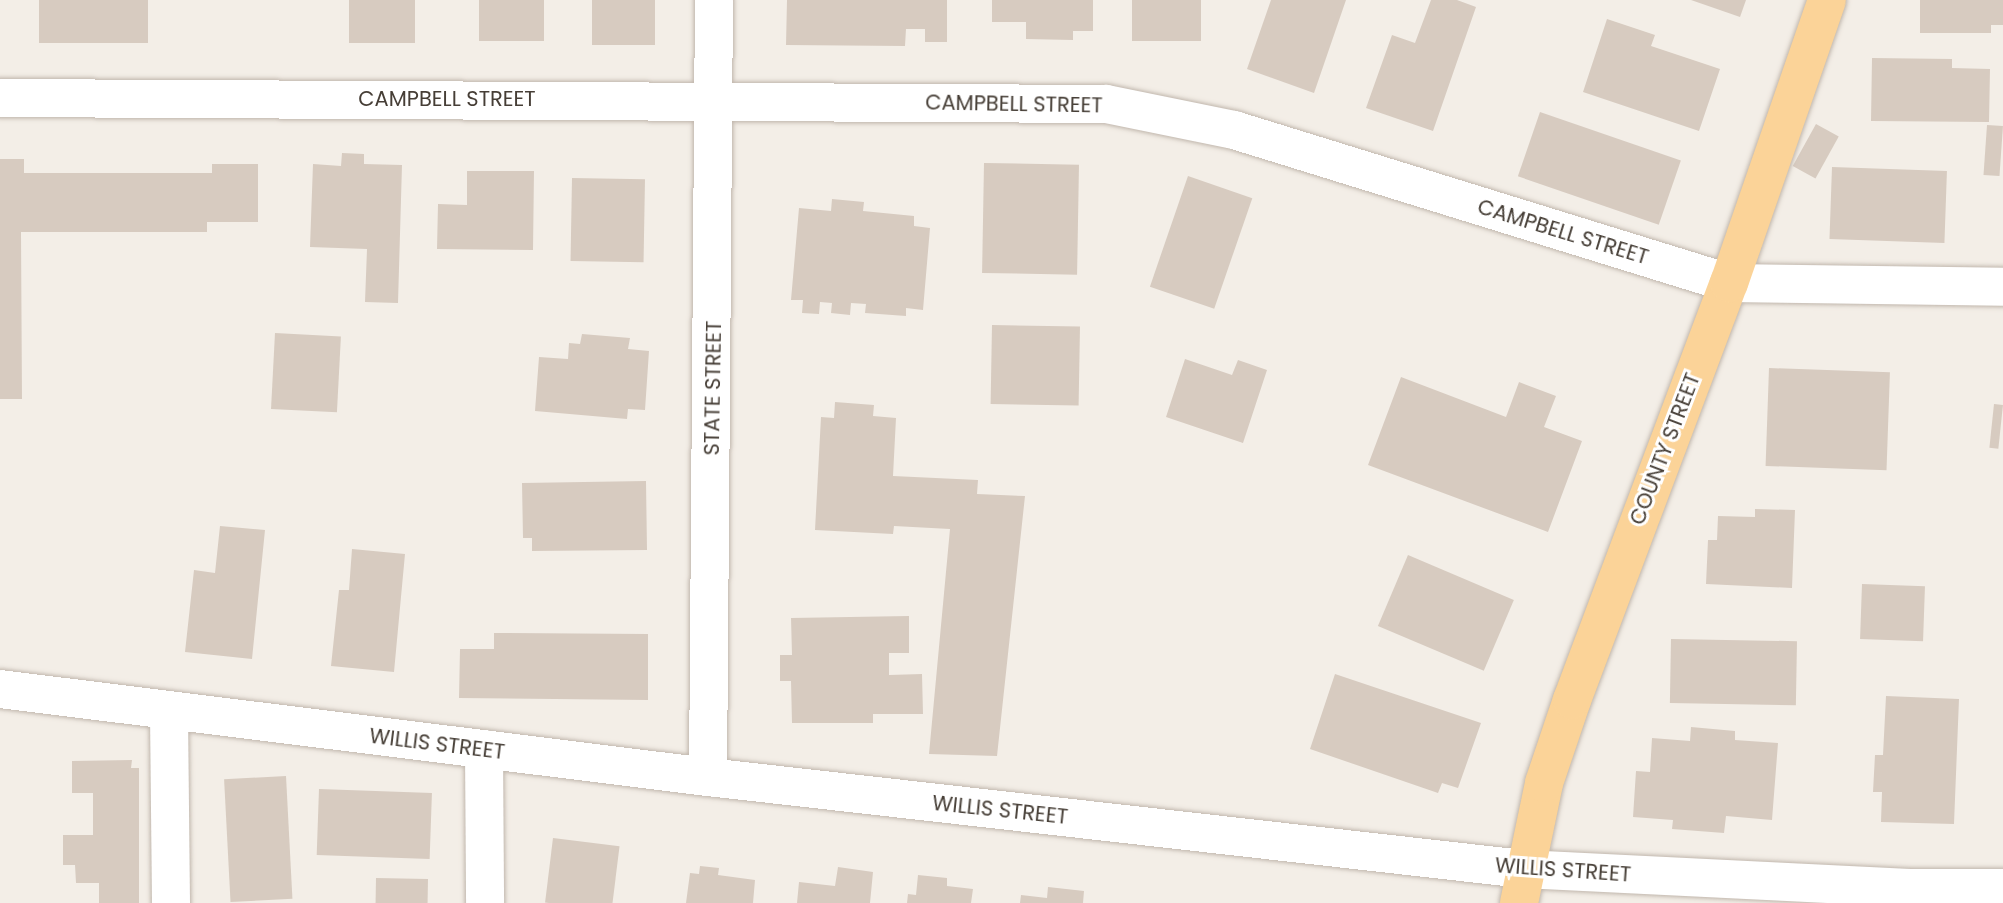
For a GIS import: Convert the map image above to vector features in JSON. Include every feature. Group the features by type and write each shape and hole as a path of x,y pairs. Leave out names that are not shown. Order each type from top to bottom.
{"main road":[{"name":"COUNTY STREET","path":"1521,886 1544,783 1572,700 1729,283 1827,0"}],"street":[{"name":"STATE STREET","path":"708,777 716,101 714,0"},
{"name":"CAMPBELL STREET","path":"0,98 1106,104 1234,130 1729,283 2003,288"},
{"name":"WILLIS STREET","path":"0,689 169,713 708,777 1521,886 2003,888"},
{"path":"169,713 172,903"},
{"path":"484,749 485,903"}],"building":[{"path":"39,0 148,0 148,43 39,43"},
{"path":"349,0 415,0 415,43 349,43"},
{"path":"479,0 544,0 544,41 479,41"},
{"path":"592,0 655,0 655,45 592,45"},
{"path":"787,0 947,0 947,42 925,42 925,29 906,29 905,46 786,45"},
{"path":"992,0 1093,0 1093,31 1073,31 1073,40 1026,39 1026,22 992,22"},
{"path":"1132,0 1201,0 1201,41 1132,41"},
{"path":"1271,0 1346,0 1314,93 1247,69"},
{"path":"1431,0 1457,0 1476,7 1433,131 1366,108 1392,35 1415,43"},
{"path":"1691,0 1746,0 1740,17"},
{"path":"1920,0 2003,0 2003,25 1991,25 1991,33 1920,33"},
{"path":"1607,19 1655,35 1651,46 1720,69 1699,131 1583,92"},
{"path":"1872,58 1952,59 1952,68 1990,69 1989,122 1871,121"},
{"path":"1540,112 1681,161 1659,225 1518,176"},
{"path":"1816,124 1839,137 1815,179 1793,166"},
{"path":"1987,125 2003,126 1999,176 1984,175"},
{"path":"342,153 364,154 364,164 402,165 398,303 365,302 367,249 310,247 313,164 341,166"},
{"path":"0,159 24,159 24,173 212,173 212,164 258,164 258,222 207,222 207,232 21,232 22,399 0,399"},
{"path":"984,163 1079,165 1077,275 982,273"},
{"path":"1832,167 1947,171 1944,243 1829,239"},
{"path":"467,171 534,171 533,250 437,249 438,204 467,205"},
{"path":"1188,176 1252,198 1214,309 1150,287"},
{"path":"572,178 645,179 644,262 571,261"},
{"path":"832,199 864,202 863,211 914,216 914,226 930,228 923,310 906,308 906,316 865,313 866,304 851,303 850,315 831,313 832,303 820,302 819,314 802,313 803,300 791,300 799,208 831,211"},
{"path":"992,325 1080,327 1079,406 991,404"},
{"path":"275,333 341,336 337,412 271,409"},
{"path":"582,334 630,338 628,349 649,351 645,410 628,409 627,419 535,411 539,357 568,359 569,343 580,344"},
{"path":"1185,359 1232,375 1238,360 1267,370 1243,443 1166,417"},
{"path":"1769,368 1890,372 1887,470 1766,466"},
{"path":"1401,377 1506,417 1519,382 1556,396 1544,427 1582,441 1548,532 1368,465"},
{"path":"835,402 874,405 873,416 896,418 893,476 978,480 977,494 1025,496 997,756 929,754 950,529 894,526 893,534 815,530 821,417 834,418"},
{"path":"1994,404 2003,405 1998,449 1989,448"},
{"path":"646,481 647,550 532,551 532,538 523,538 522,483"},
{"path":"1755,509 1795,510 1792,588 1706,584 1708,540 1717,540 1718,516 1755,517"},
{"path":"220,526 265,530 252,659 185,652 194,570 215,573"},
{"path":"352,549 405,554 394,672 331,666 339,590 349,590"},
{"path":"1408,555 1514,600 1484,671 1378,626"},
{"path":"1862,584 1925,586 1923,641 1860,639"},
{"path":"909,616 909,653 889,653 889,675 922,674 923,714 873,714 873,723 792,723 791,681 780,681 780,655 792,655 791,618"},
{"path":"494,633 648,634 648,700 459,698 460,649 494,649"},
{"path":"1671,639 1797,641 1796,705 1670,703"},
{"path":"1335,674 1481,723 1458,788 1442,783 1438,793 1310,749"},
{"path":"1886,696 1959,699 1954,824 1881,822 1882,792 1873,792 1875,755 1883,755"},
{"path":"1691,727 1735,731 1735,740 1778,743 1772,820 1726,816 1724,833 1672,829 1673,820 1633,817 1636,771 1650,772 1652,738 1690,741"},
{"path":"132,760 131,768 139,768 139,903 99,903 99,883 76,883 75,865 63,865 63,835 93,835 93,793 72,793 72,761"},
{"path":"286,776 292,899 231,902 224,779"},
{"path":"319,789 432,793 430,859 317,855"},
{"path":"553,838 620,846 613,903 545,903"},
{"path":"700,866 719,868 718,875 755,880 753,903 686,903 690,873 699,874"},
{"path":"838,867 873,872 870,903 797,903 799,882 835,886"},
{"path":"918,875 947,878 947,886 973,889 971,903 907,903 908,894 916,895"},
{"path":"376,878 428,879 428,903 376,903"},
{"path":"1048,887 1084,891 1083,903 1020,903 1021,895 1047,898"}]}
